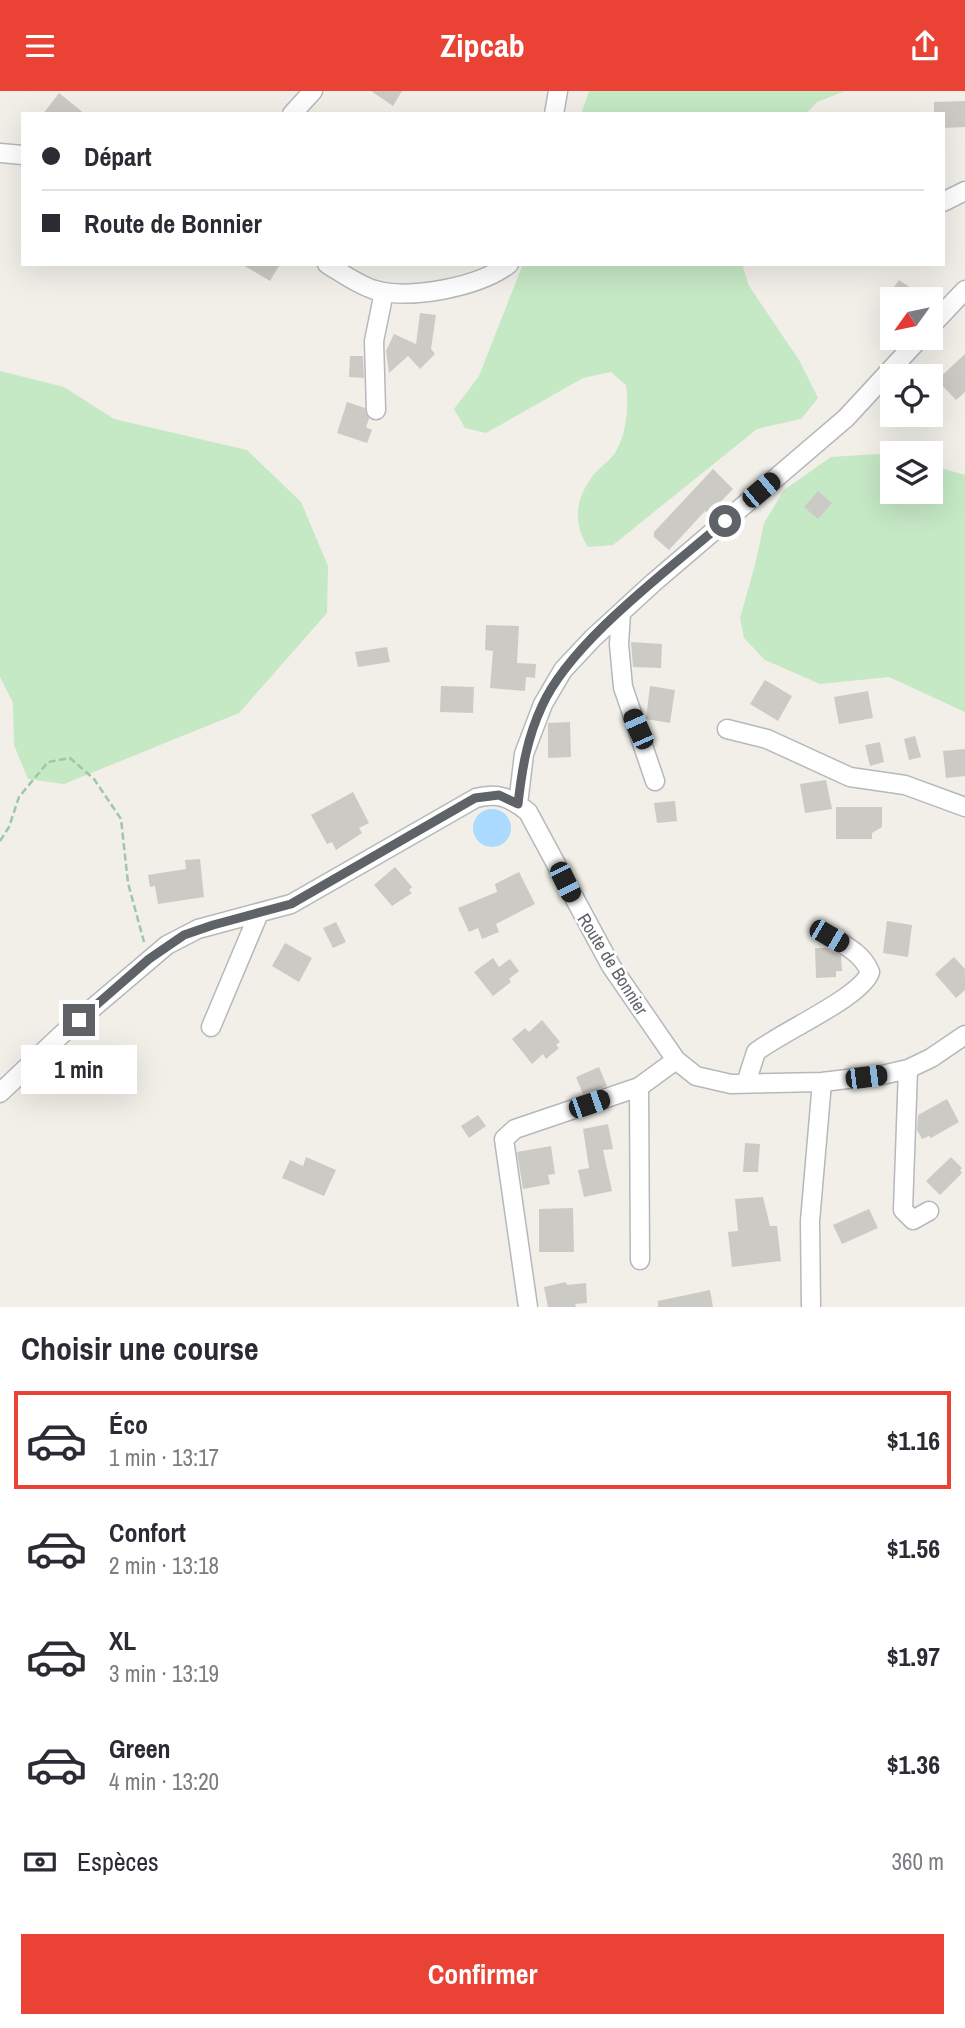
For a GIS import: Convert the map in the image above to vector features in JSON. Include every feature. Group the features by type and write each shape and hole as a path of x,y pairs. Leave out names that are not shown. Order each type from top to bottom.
{"street":[{"path":"294,112 313,91"},
{"path":"554,112 558,91"},
{"path":"0,153 21,155"},
{"path":"945,201 965,191"},
{"path":"331,266 371,289 384,292 451,290 499,272 506,266"},
{"path":"943,313 965,290"},
{"path":"376,410 373,341 384,292"},
{"path":"0,1093 61,1035 149,959 176,940 198,929 291,904 475,798 499,795 518,804 524,754 543,704 563,670 621,613 846,418 909,350"},
{"path":"621,613 619,643 623,687 655,781"},
{"path":"727,729 774,741 850,777 905,785 965,807"},
{"name":"Route de Bonnier","path":"518,804 534,822 611,967 676,1060 696,1076 714,1082 822,1082 908,1069 932,1058 965,1035"},
{"path":"211,1027 259,913"},
{"path":"746,1083 751,1060 756,1052 770,1041 834,1005 867,980 870,972 866,963 856,952 829,936"},
{"path":"528,1307 504,1139 515,1129 639,1087 676,1060"},
{"path":"908,1069 903,1210 913,1220 929,1211"},
{"path":"811,1307 810,1221 822,1082"},
{"path":"639,1087 640,1260"}],"path":[{"path":"0,841 9,827 19,797 48,762 70,758 94,779 121,819 128,883 149,959"}],"green space":[{"path":"589,91 845,91 817,102 808,112 582,112"},
{"path":"522,266 743,266 749,286 799,360 818,398 801,419 757,429 613,545 588,547 578,520 579,503 592,477 613,456 619,445 626,419 626,385 611,372 583,378 486,433 465,428 454,409 479,376"},
{"path":"0,371 64,387 114,419 247,450 301,502 328,566 327,613 239,713 64,784 28,779 14,745 13,703 0,677"},
{"path":"880,455 880,504 943,504 943,469 965,475 965,712 889,677 820,684 765,660 744,638 740,618 764,523 784,490 831,457"}],"water":[{"path":"492,809 506,814 511,828 506,842 492,847 478,842 473,828 478,814"}],"building":[{"path":"371,91 402,91 393,106"},
{"path":"59,93 83,112 45,112"},
{"path":"965,101 965,127 945,128 945,112 934,112 934,102"},
{"path":"244,266 279,266 270,281"},
{"path":"899,280 909,287 894,287"},
{"path":"420,313 436,315 431,349 435,354 420,369 408,356 389,373 386,351 394,334 416,344"},
{"path":"965,354 965,392 956,400 943,386 943,374"},
{"path":"350,356 363,356 364,378 349,377"},
{"path":"347,402 365,408 369,419 366,427 372,430 367,443 337,433"},
{"path":"713,469 733,489 709,514 705,511 669,550 654,537 654,532"},
{"path":"818,491 832,503 818,519 804,507"},
{"path":"486,625 519,626 517,663 536,664 535,678 526,677 525,691 490,688 493,651 485,650"},
{"path":"631,642 662,644 661,668 633,667"},
{"path":"387,647 390,662 358,667 355,652"},
{"path":"765,680 792,696 778,721 750,704"},
{"path":"441,686 474,687 473,713 440,712"},
{"path":"650,686 675,690 670,723 646,719"},
{"path":"868,691 873,718 839,724 834,697"},
{"path":"570,722 571,757 548,758 548,723"},
{"path":"915,736 921,757 909,760 904,739"},
{"path":"880,742 884,762 870,766 865,745"},
{"path":"965,749 965,776 946,778 943,751"},
{"path":"826,780 832,809 805,813 800,784"},
{"path":"353,792 369,823 359,828 362,833 336,850 332,842 327,844 311,815"},
{"path":"675,801 677,821 657,823 654,803"},
{"path":"836,807 882,807 882,827 872,833 872,839 836,839"},
{"path":"200,859 204,897 158,904 155,886 150,887 148,875 186,869 185,860"},
{"path":"395,867 412,887 409,890 412,893 392,906 374,885"},
{"path":"519,872 535,904 496,924 499,932 482,939 478,928 469,932 458,908 497,892 495,884"},
{"path":"887,921 912,925 908,957 883,953"},
{"path":"336,922 346,942 333,948 323,928"},
{"path":"285,943 312,958 299,982 272,966"},
{"path":"815,948 826,948 841,956 842,971 836,971 836,977 816,978"},
{"path":"954,957 965,969 965,990 956,998 935,974"},
{"path":"493,958 499,967 510,959 519,971 509,979 511,982 493,996 474,972"},
{"path":"542,1020 560,1042 556,1045 559,1048 546,1059 543,1054 532,1064 512,1039 525,1028 529,1032"},
{"path":"599,1067 607,1086 583,1094 576,1077"},
{"path":"947,1099 959,1122 931,1138 929,1136 922,1139 917,1130 918,1115"},
{"path":"478,1115 486,1126 469,1138 461,1126"},
{"path":"608,1124 613,1149 603,1150 612,1191 584,1197 578,1170 589,1168 583,1129"},
{"path":"745,1143 760,1144 758,1172 743,1172"},
{"path":"551,1146 555,1174 548,1175 550,1184 523,1189 517,1152"},
{"path":"306,1157 336,1170 324,1196 282,1178 290,1160 303,1166"},
{"path":"951,1157 962,1168 962,1173 940,1195 926,1181"},
{"path":"763,1197 770,1226 777,1226 781,1261 732,1267 728,1232 738,1231 735,1199"},
{"path":"573,1208 574,1252 539,1252 539,1209"},
{"path":"869,1209 878,1228 842,1244 833,1225"},
{"path":"566,1282 567,1285 586,1283 587,1303 575,1304 576,1307 548,1307 544,1287"},
{"path":"710,1290 713,1307 658,1307 658,1301"}],"route":[{"path":"79,1020 149,959 184,935 291,904 475,798 499,795 518,804 524,754 543,704 563,670 593,638 725,521"}]}
